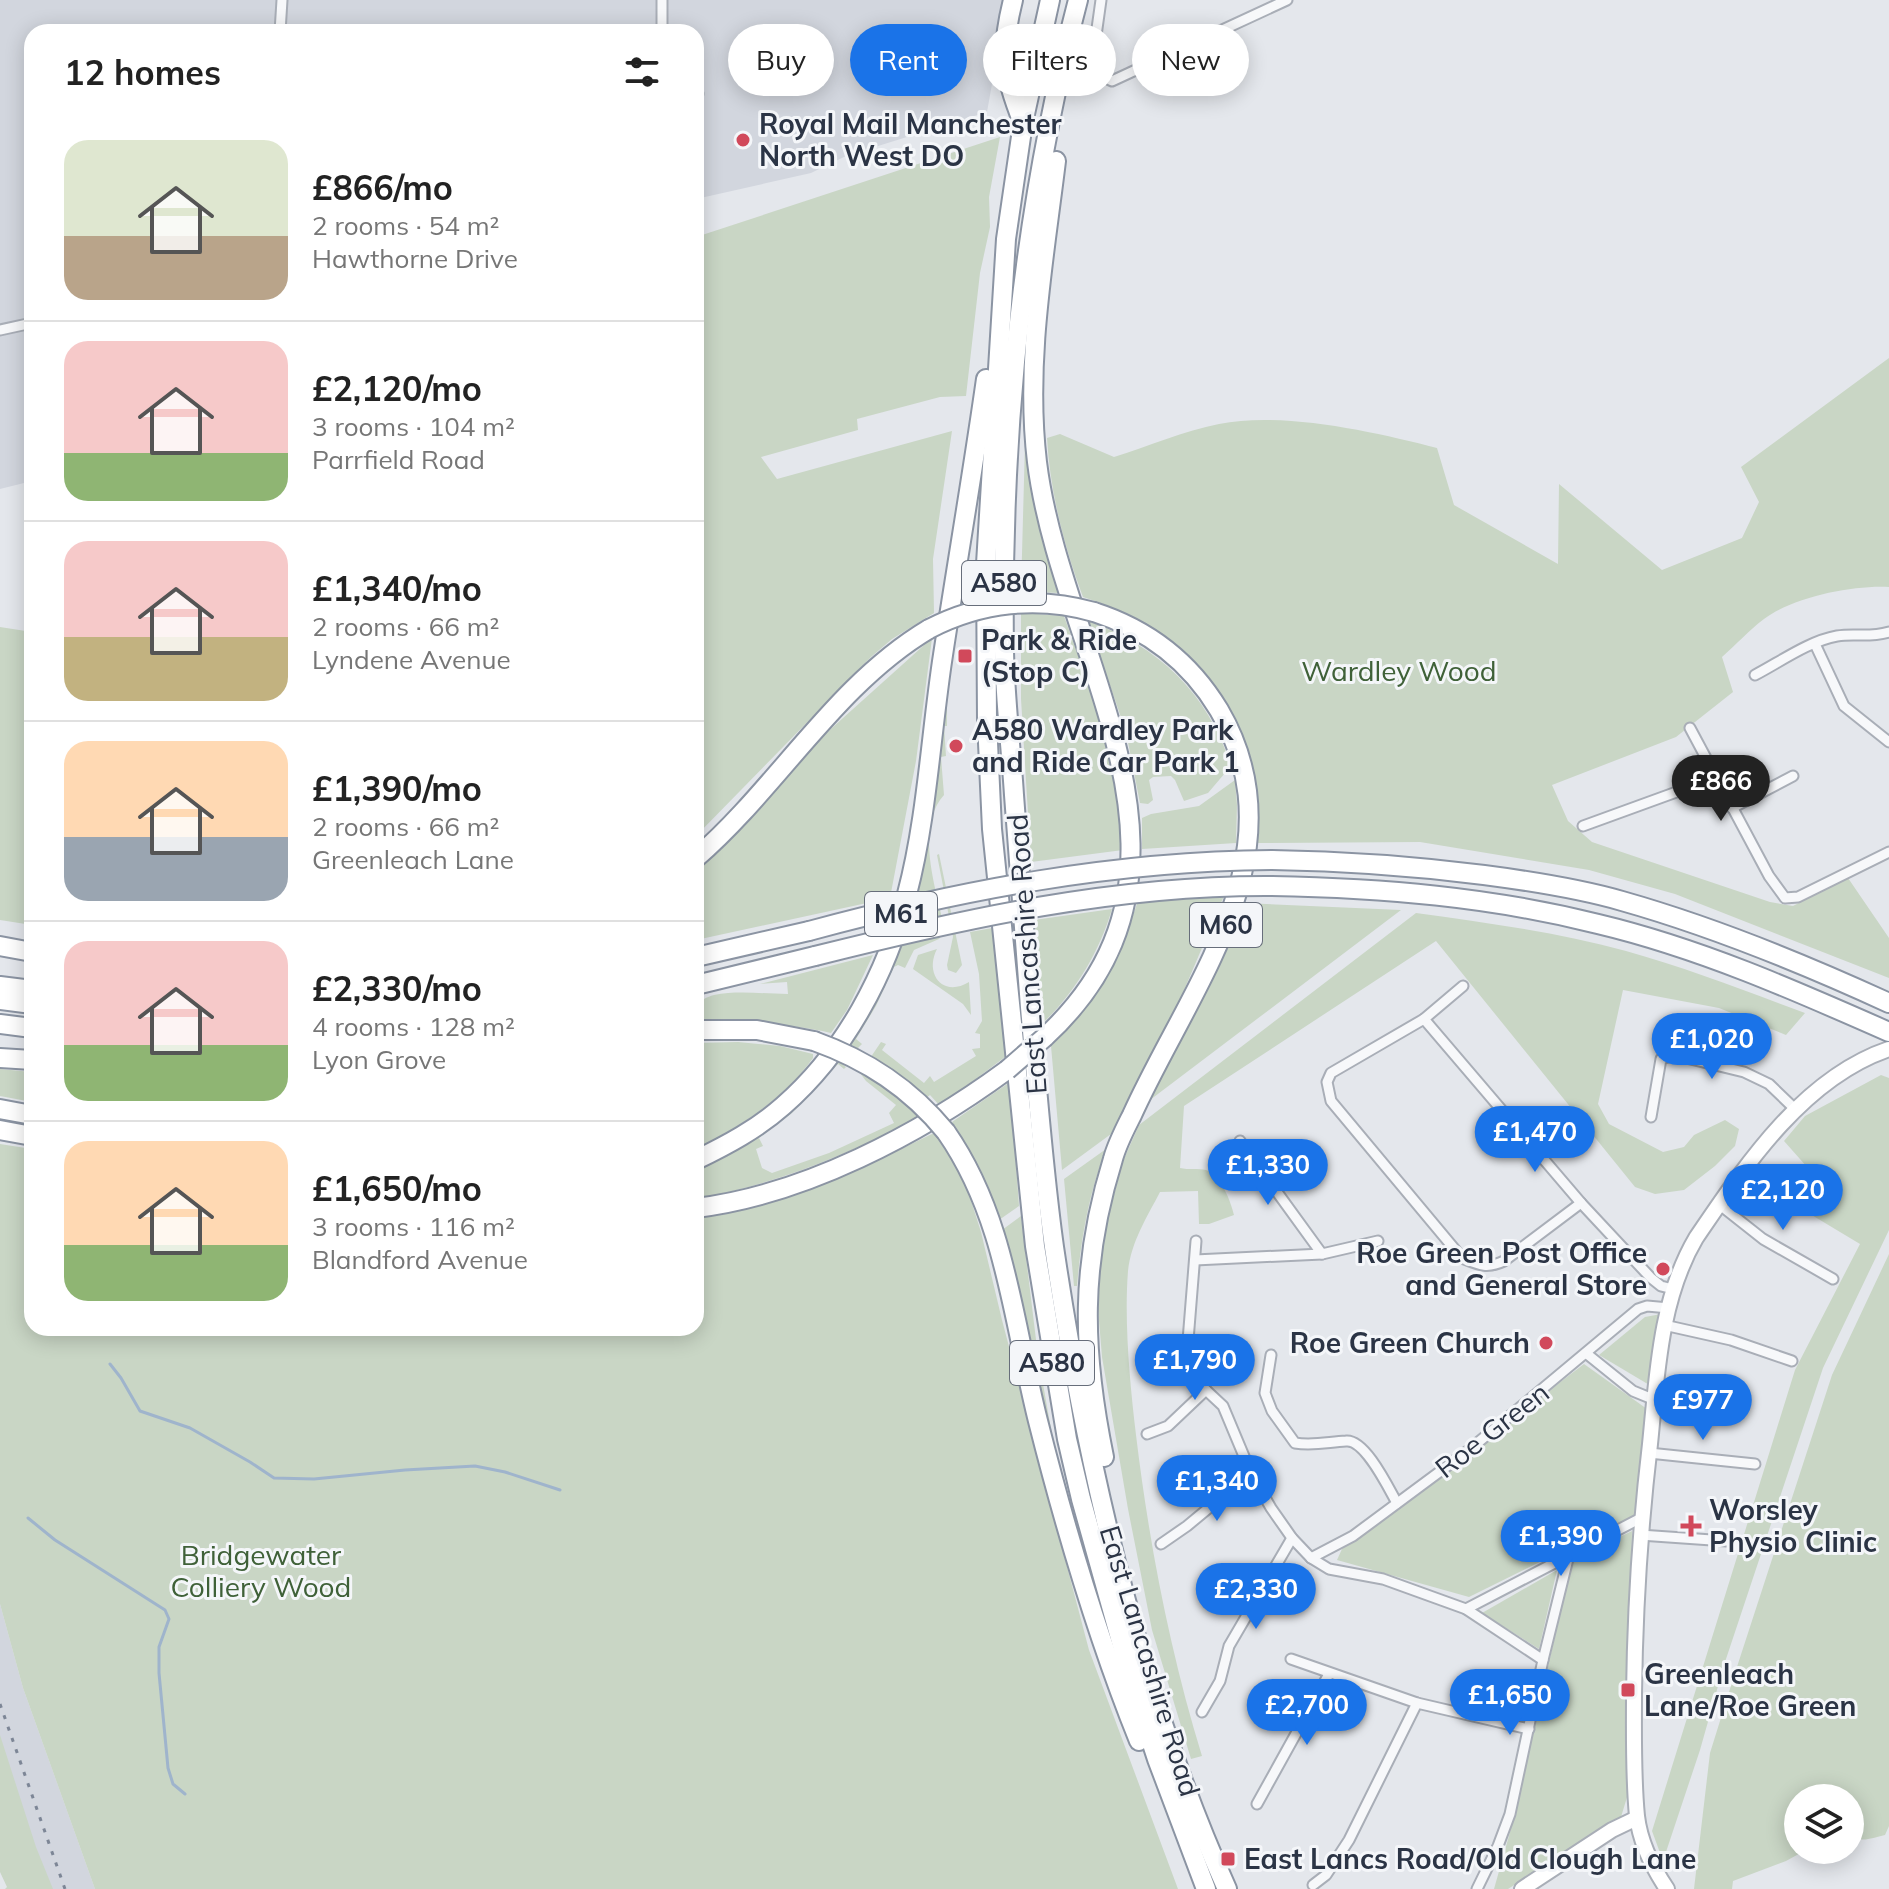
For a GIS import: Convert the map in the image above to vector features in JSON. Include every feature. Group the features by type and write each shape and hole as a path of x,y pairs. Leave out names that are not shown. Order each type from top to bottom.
{"highway":[{"path":"1013,0 1004,36 1004,52 1013,99 1023,123"},
{"name":"East Lancashire Road","path":"1050,0 1023,123 1006,239 986,597 992,829 1027,1176 1054,1373 1081,1499 1111,1610 1153,1746 1206,1889"},
{"name":"East Lancashire Road","path":"1072,24 1078,0"},
{"name":"East Lancashire Road","path":"1057,96 1018,316 1004,554 1005,682 1038,1107 1054,1243 1087,1435 1134,1626 1174,1752 1227,1889"},
{"name":"A580","path":"704,1207 832,1171 925,1125 1007,1070 1045,1037 1083,993 1109,948 1120,918 1128,886 1131,824 1128,793 1116,737 1057,561 1038,471 1033,364 1063,96"},
{"name":"A580","path":"954,587 1006,239"},
{"path":"966,521 986,597"},
{"name":"M61","path":"704,1156 740,1138 783,1107 820,1069 845,1034 878,977 907,895 954,587"},
{"name":"M60","path":"704,850 861,683 901,647 929,629 972,612 1013,604 1050,604 1094,612 1135,628 1161,644 1189,670 1210,696 1230,732 1248,794 1249,824 1244,868 1233,909 1218,945 1143,1089 1114,1154 1100,1202 1087,1283 1086,1319 1091,1383 1134,1626"},
{"name":"M60","path":"704,955 958,895 1067,874 1188,862 1354,861 1531,881 1620,900 1802,963 1889,1003"},
{"name":"M60","path":"704,983 936,926 1060,902 1176,889 1272,886 1385,890 1459,897 1598,923 1767,979 1889,1032"},
{"path":"0,946 24,950"},
{"path":"0,986 24,989"},
{"path":"0,1000 24,1003"},
{"path":"0,1024 24,1027"},
{"path":"704,1030 757,1030 814,1041 861,1061 890,1078 927,1109 946,1132 981,1191 1000,1246 1038,1419 1088,1593 1134,1727 1162,1791 1180,1822"},
{"path":"0,1058 24,1060"},
{"path":"0,1109 24,1114"},
{"path":"0,1130 24,1134"}],"street":[{"path":"280,24 282,0"},
{"path":"662,0 662,24"},
{"path":"1101,0 1093,57 1097,74 1112,81 1120,80 1287,0"},
{"path":"0,330 24,325"},
{"path":"1755,675 1815,644 1838,636 1871,637 1889,632"},
{"path":"1815,644 1844,706 1889,742"},
{"path":"1690,728 1769,876 1785,898 1798,897 1889,852"},
{"path":"1732,808 1793,776"},
{"path":"1583,826 1715,778"},
{"path":"1463,986 1424,1019 1331,1073 1327,1082 1331,1101 1462,1258 1491,1268 1581,1203"},
{"path":"1424,1019 1581,1203 1651,1278 1661,1286 1673,1289"},
{"path":"1706,1062 1724,1031"},
{"path":"1667,1889 1650,1859 1637,1818 1635,1650 1641,1518 1664,1325 1673,1289 1686,1255 1720,1205 1796,1110 1836,1075 1865,1057 1889,1049"},
{"path":"1651,1117 1661,1059 1674,1055 1744,1072 1769,1084 1796,1110"},
{"path":"1240,1141 1322,1254"},
{"path":"1720,1205 1763,1239 1833,1279"},
{"path":"1196,1241 1187,1353 1193,1378 1223,1406 1251,1473 1292,1538 1311,1558 1329,1569 1383,1579 1466,1609 1543,1660"},
{"path":"1195,1260 1322,1254 1378,1241"},
{"name":"Roe Green","path":"1311,1558 1353,1536 1469,1450 1638,1309 1647,1306 1669,1308"},
{"path":"1664,1325 1731,1340 1792,1361"},
{"path":"1587,1354 1633,1391 1655,1400"},
{"path":"1271,1355 1265,1393 1272,1411 1295,1443 1312,1446 1349,1440 1362,1446 1397,1503"},
{"path":"1147,1434 1168,1426 1206,1390"},
{"path":"1649,1453 1755,1464"},
{"path":"1161,1544 1251,1473"},
{"path":"1466,1609 1641,1518"},
{"path":"1640,1535 1726,1541"},
{"path":"1202,1712 1220,1681 1229,1646 1292,1538"},
{"path":"1477,1889 1510,1814 1569,1555"},
{"path":"1291,1659 1417,1703 1529,1729"},
{"path":"1257,1804 1329,1674"},
{"path":"1313,1885 1326,1875 1349,1840 1417,1703"},
{"path":"1522,1889 1612,1830 1637,1818"}],"shaded area":[{"path":"0,0 1007,0 1003,24 983,24 983,96 990,96 987,112 846,156 811,173 704,197 704,24 24,24 24,483 0,489"},
{"path":"0,1604 23,1688 95,1889 42,1889 0,1766"}],"green space":[{"path":"1000,137 989,197 990,227 980,273 966,396 940,397 857,419 858,430 761,457 777,479 952,431 933,559 934,613 892,639 871,657 704,828 704,234"},
{"name":"Wardley Wood","path":"1889,358 1889,587 1824,594 1776,611 1758,623 1722,657 1733,692 1676,737 1552,785 1568,821 1592,842 1770,902 1793,906 1848,878 1889,938 1889,978 1675,894 1589,870 1420,842 1255,843 1254,781 1246,748 1233,718 1216,690 1171,643 1143,624 1083,597 1064,539 1051,478 1047,438 1060,434 1114,457 1219,424 1271,420 1329,425 1437,448 1454,505 1558,564 1559,484 1662,570 1742,538 1759,502 1741,467"},
{"path":"1025,443 1028,444 1033,492 1058,593 1021,591"},
{"path":"1021,613 1064,616 1103,725 1116,778 1123,850 1031,862 1021,699"},
{"path":"1088,621 1114,631 1159,659 1195,696 1221,740 1231,766 1208,793 1184,801 1171,776 1153,777 1149,780 1153,800 1148,804 1140,803 1126,732"},
{"path":"0,627 24,631 24,924 0,920"},
{"path":"932,638 916,761 890,898 704,938 704,861 823,736"},
{"path":"947,683 947,726 944,726 946,756 941,757 944,795 935,809 929,842 933,880 945,931 939,939 914,950 905,968 894,967 856,1039 862,1044 842,1064 846,1067 844,1069 838,1064 792,1113 759,1138 763,1146 756,1149 762,1168 772,1173 829,1153 894,1123 889,1113 896,1105 860,1073 881,1042 886,1044 882,1050 924,1083 930,1076 934,1082 976,1056 972,1049 980,1048 980,1034 975,1033 982,1021 979,974 970,932 998,927 1009,1054 940,1106 930,1095 912,1109 920,1117 865,1144 784,1176 704,1197 704,1165 739,1148 774,1123 881,986"},
{"path":"1235,780 1236,843 1142,849 1142,818 1199,806"},
{"path":"939,854 962,965 956,973 948,970 947,965 953,937"},
{"path":"1224,896 1182,995 1111,1134 1062,1170 1051,1046 1105,978 1139,898"},
{"path":"1244,903 1401,910 1146,1103 1203,998"},
{"path":"1112,909 1084,971 1065,999 1042,1024 1034,920"},
{"path":"1416,913 1600,944 1694,972 1805,1013 1786,1035 1719,1008 1623,990 1598,1104 1609,1124 1663,1152 1684,1147 1694,1135 1725,1120 1739,1129 1735,1146 1684,1190 1655,1194 1635,1187 1436,941 1184,1106 1180,1168 1203,1169 1216,1177 1234,1215 1209,1224 1199,1224 1198,1191 1160,1192 1132,1250 1127,1311 1132,1395 1147,1516 1170,1637 1202,1756 1191,1759 1152,1630 1102,1357 1097,1296 1104,1232 1123,1161 1139,1125"},
{"path":"937,949 933,967 938,981 951,987 969,982 971,1015 963,1004 913,969 918,955"},
{"path":"873,955 847,1010 831,1033 781,1025 704,1024 704,999 714,995 788,994 787,982 760,984"},
{"path":"704,1043 780,1046 813,1054 813,1058 775,1099 729,1131 704,1144"},
{"path":"0,1069 24,1071 24,1100 0,1096"},
{"path":"1881,1075 1889,1078 1889,1230 1823,1368 1724,1665 1663,1861 1652,1831 1795,1370 1860,1244 1795,1205 1815,1176 1784,1141 1805,1116"},
{"path":"1010,1082 1019,1206 999,1220 979,1168 952,1122"},
{"name":"Bridgewater Colliery Wood","path":"934,1133 953,1157 968,1191 1089,1650 1178,1889 95,1889 23,1688 0,1604 0,1144 24,1148 24,1336 704,1336 704,1216 788,1194 876,1160"},
{"path":"1106,1149 1090,1199 1077,1286 1074,1286 1064,1179"},
{"path":"1021,1216 1038,1356 1058,1468 1002,1230"},
{"path":"1889,1254 1889,1826 1885,1835 1864,1839 1864,1784 1784,1784 1784,1862 1733,1881 1732,1889 1694,1889 1710,1753 1832,1375"},
{"path":"1661,1314 1651,1386 1599,1355 1645,1317"},
{"path":"1584,1364 1647,1409 1637,1514 1469,1597 1337,1560 1342,1549"},
{"path":"1632,1531 1628,1794 1621,1817 1508,1889 1494,1889 1514,1818 1572,1560"},
{"path":"1557,1570 1539,1649 1482,1613"},
{"path":"0,1735 36,1847 53,1889 5,1889 7,1887 0,1872"}],"waterway":[{"path":"110,1364 140,1411 190,1428 274,1478 314,1479 475,1466 560,1490"},
{"path":"28,1518 55,1540 165,1610 169,1619 159,1647 159,1673 168,1768 173,1784 185,1794"}],"railway":[{"path":"0,1704 65,1889"}],"place":[{"name":"Royal Mail Manchester North West DO","path":"743,140"},
{"name":"Park & Ride (Stop C)","path":"965,656"},
{"name":"A580 Wardley Park and Ride Car Park 1","path":"956,746"},
{"name":"Roe Green Post Office and General Store","path":"1663,1269"},
{"name":"Roe Green Church","path":"1546,1343"},
{"name":"Worsley Physio Clinic","path":"1691,1526"},
{"name":"Greenleach Lane/Roe Green","path":"1628,1690"},
{"name":"East Lancs Road/Old Clough Lane","path":"1228,1859"}]}
